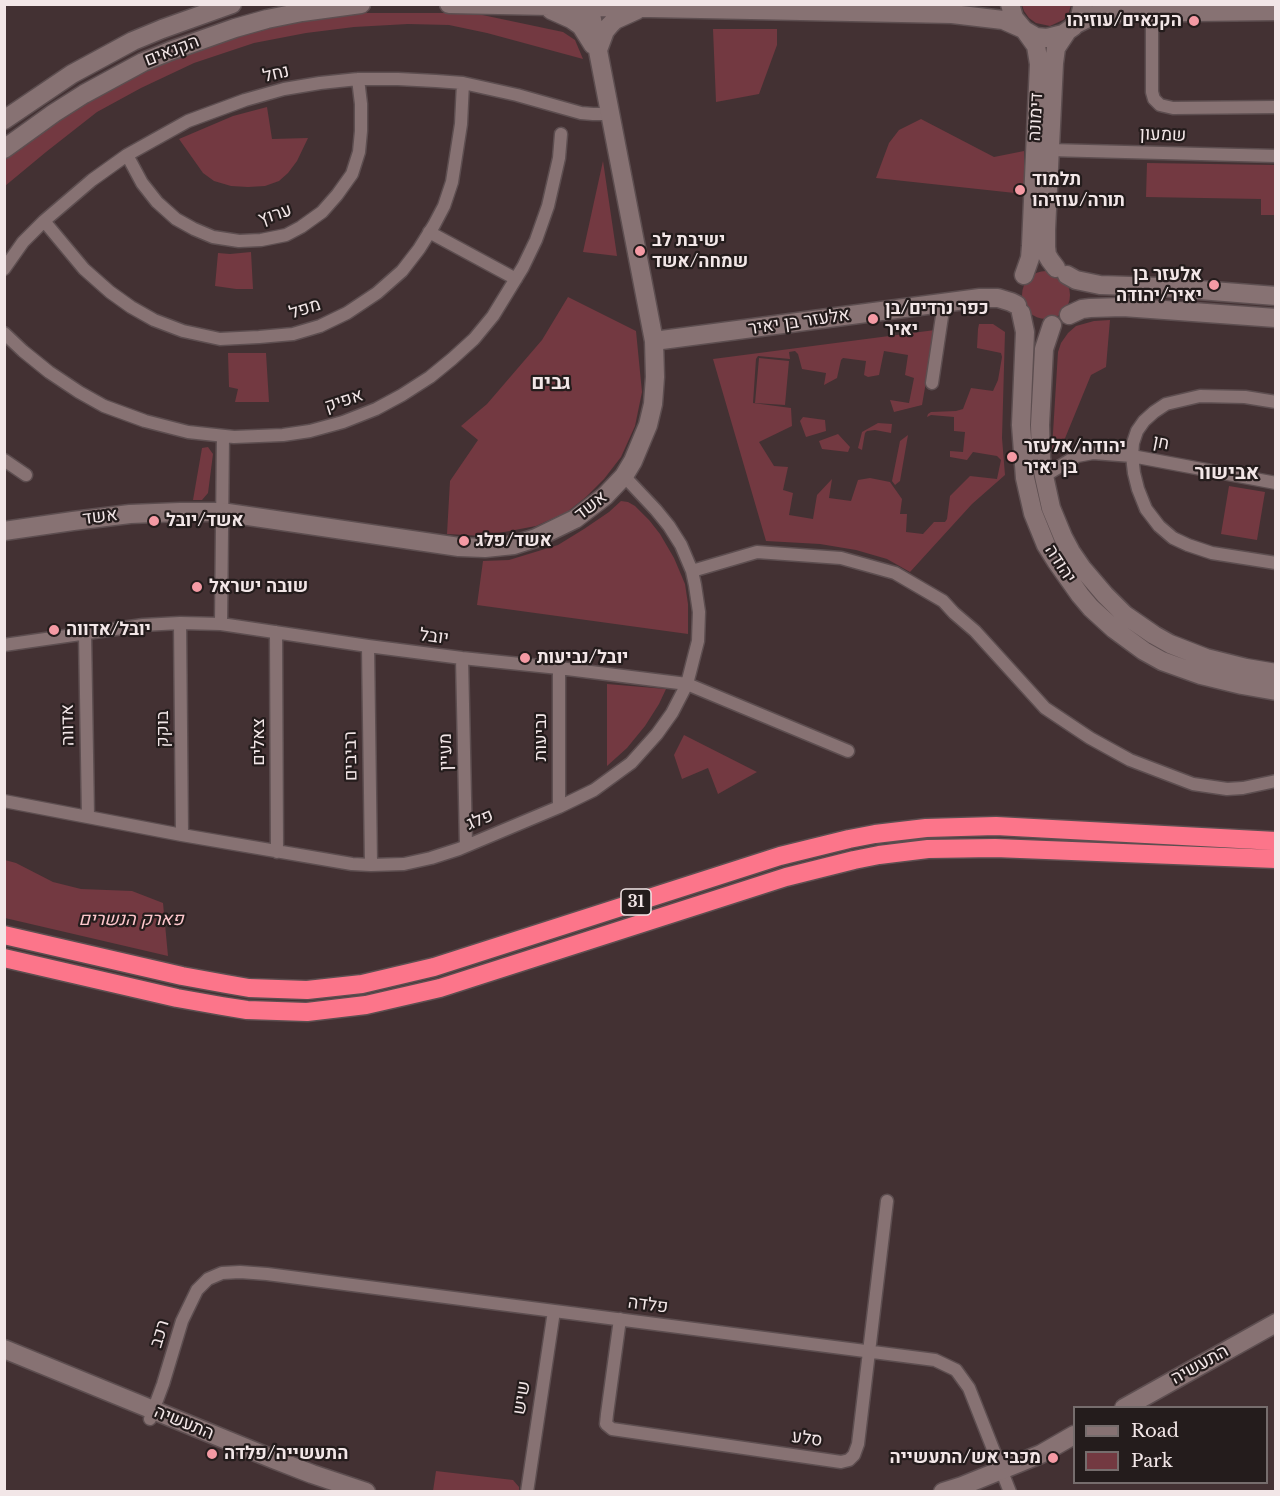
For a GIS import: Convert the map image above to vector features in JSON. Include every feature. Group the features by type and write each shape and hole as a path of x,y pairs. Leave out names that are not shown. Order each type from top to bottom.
{"highway":[{"name":"31","path":"4,935 226,984 266,989 315,989 362,984 434,967 780,856 849,838 926,828 996,826 1275,841"},
{"name":"31","path":"4,958 177,998 247,1010 308,1012 366,1005 440,988 786,877 879,855 928,849 995,848 1275,859"}],"street":[{"name":"הקנאים","path":"4,120 72,74 133,41 232,4"},
{"name":"הקנאים","path":"4,149 54,112 142,62 235,28 267,19 361,4"},
{"path":"449,4 952,14 1003,20 1036,37 1047,38 1058,36 1094,15 1110,13 1275,11"},
{"name":"דימונה","path":"1010,4 1012,14 1036,46 1039,64 1030,258 1021,280"},
{"name":"דימונה","path":"1062,271 1050,260 1046,247 1056,51 1058,44 1080,16 1083,4"},
{"path":"540,6 571,19 581,26 598,52"},
{"name":"אשד","path":"4,531 130,514 221,512 459,547 485,548 514,545 536,538 575,519 605,496 624,476 648,425 653,404 655,377 654,342 589,6"},
{"path":"598,52 604,31 616,19 641,8"},
{"name":"שמעון","path":"1152,12 1152,92 1154,99 1160,105 1173,108 1275,107"},
{"name":"נחל","path":"4,269 23,242 44,221 92,180 127,155 189,121 245,100 284,89 320,83 398,78 463,83 580,113 609,114"},
{"name":"ערוץ","path":"127,155 142,183 157,202 176,219 194,229 213,237 239,241 286,235 302,227 322,212 352,174 359,152 361,130 358,80"},
{"name":"מפל","path":"44,221 84,269 131,308 154,320 183,331 220,339 293,334 320,326 347,313 377,293 402,271 419,249 444,206 452,182 461,124 463,83"},
{"name":"אפיק","path":"4,333 49,372 79,392 104,406 145,421 188,432 223,436 283,435 310,431 343,422 376,410 430,377 467,346 493,316 536,240 548,206 559,159 561,134"},
{"name":"שמעון","path":"1050,150 1275,156"},
{"path":"429,232 516,279"},
{"path":"1275,296 1161,287 1100,285 1077,280 1062,271 1047,266 1031,270 1021,280 1016,291 1019,309 1027,319 1043,326 1061,322 1069,315 1090,308 1123,307 1275,318"},
{"path":"1062,271 1075,287 1075,302 1069,315"},
{"name":"אלעזר בן יאיר","path":"654,342 980,298 1000,293 1021,280"},
{"name":"אלעזר בן יאיר","path":"980,298 998,298 1011,302 1019,309"},
{"path":"932,382 944,303"},
{"name":"יהודה","path":"1019,309 1025,332 1022,425 1025,478 1033,513 1046,545 1056,561 1091,608 1114,629 1144,651 1162,661 1201,675 1242,686 1275,691"},
{"name":"יהודה","path":"1052,325 1044,349 1040,425 1044,476 1054,515 1071,552 1094,584 1125,615 1170,644 1206,658 1275,673"},
{"path":"1275,402 1245,397 1200,396 1166,404 1144,421 1137,431 1132,456 1138,489 1146,509 1173,538 1212,553 1275,563"},
{"path":"221,624 223,436"},
{"name":"חן","path":"1044,476 1077,456 1093,453 1132,456 1275,483"},
{"path":"4,460 26,475"},
{"name":"פלג","path":"4,801 277,852 371,865 404,864 459,849 594,790 631,763 672,713 687,684 698,641 699,612 692,571 681,545 669,526 641,492 624,476"},
{"path":"692,571 757,552 841,558 895,573 943,601 975,631 1045,708 1090,738 1192,784 1227,789 1275,781"},
{"name":"בוקק","path":"180,623 182,835"},
{"name":"יובל","path":"4,645 142,625 221,624 368,646 687,684 848,751"},
{"name":"צאלים","path":"276,632 277,852"},
{"name":"אדווה","path":"85,633 88,817"},
{"name":"רביבים","path":"368,646 371,865"},
{"name":"מעיין","path":"462,658 466,845"},
{"name":"נביעות","path":"559,668 559,807"},
{"name":"סלע","path":"620,1319 606,1424 612,1429 841,1462 849,1460 854,1455 858,1444 887,1201"},
{"name":"פלדה","path":"222,1273 267,1274 935,1360 956,1370 969,1389 1010,1491"},
{"name":"רכב","path":"152,1415 182,1321 190,1304 197,1290 208,1279 222,1273"},
{"name":"שיש","path":"527,1491 554,1311"},
{"name":"התעשיה","path":"1126,1406 1275,1323"},
{"name":"התעשיה","path":"4,1349 280,1473 333,1491"},
{"name":"התעשיה","path":"4,1360 312,1474 366,1491"},
{"path":"943,1491 962,1486 1041,1454 1073,1437"}],"green space":[{"path":"1022,4 1071,5 1068,15 1063,20 1050,26 1036,23 1029,18"},
{"path":"354,13 473,13 563,32 575,40 583,59 449,25 408,24 354,27 254,43 194,63 97,112 5,186 5,158 39,129 138,71 253,30 306,19"},
{"path":"713,29 777,29 777,45 759,94 716,102"},
{"path":"267,107 272,139 308,138 297,161 279,181 265,186 248,187 231,186 214,181 203,173 179,139 233,116"},
{"path":"921,119 994,157 1024,151 1024,194 876,178 889,143 899,130"},
{"path":"603,161 617,256 583,252"},
{"path":"1147,163 1275,165 1275,215 1261,215 1261,199 1146,197"},
{"path":"251,252 253,289 215,286 218,253"},
{"path":"1041,271 1051,271 1066,281 1070,295 1069,304 1060,315 1051,319 1041,319 1026,309 1022,300 1022,290 1032,275"},
{"path":"568,297 636,331 642,392 635,426 621,457 586,497 567,512 536,526 483,536 447,534 450,481 478,440 461,426 487,404 542,340"},
{"path":"1110,320 1106,367 1091,375 1061,448 1052,449 1058,352 1061,343 1076,326"},
{"path":"979,324 993,324 1005,332 1002,438 1005,475 972,504 910,572 887,559 856,550 820,544 766,541 713,359 935,330 922,405 894,412 890,400 909,403 914,378 905,375 908,355 884,351 879,375 868,377 864,375 866,361 843,358 837,378 824,385 826,373 802,369 795,351 789,352 790,359 758,356 753,403 791,408 792,426 759,442 774,466 788,467 783,490 793,493 789,515 813,519 817,495 832,479 829,498 851,501 858,480 870,478 890,482 902,499 900,514 907,514 906,532 923,534 934,522 945,522 950,496 970,476 997,479 1001,460 997,456 973,452 967,460 950,457 950,451 963,452 965,432 954,431 954,417 931,415 927,417 931,412 963,409 971,388 993,391 998,380 1002,357 1001,353 977,348"},
{"path":"228,353 266,353 269,402 235,402 238,389 229,387"},
{"path":"759,358 789,361 785,405 755,403"},
{"path":"803,417 825,420 826,431 806,437 800,421"},
{"path":"878,423 892,424 891,433 867,431 862,450 858,448 862,432"},
{"path":"838,434 850,447 848,452 822,449 819,441"},
{"path":"908,435 900,481 895,485 892,481 900,441"},
{"path":"208,447 213,454 208,493 202,500 193,500 202,448"},
{"path":"1229,486 1265,492 1257,540 1221,534"},
{"path":"621,501 635,506 649,520 674,558 685,584 688,634 477,605 483,561 509,560 558,545 609,512"},
{"path":"607,684 666,689 645,726 627,748 607,766"},
{"path":"684,735 757,772 718,794 708,768 682,779 674,755"},
{"name":"פארק הנשרים","path":"5,860 16,863 53,882 81,889 132,891 163,903 168,956 5,918"},
{"path":"436,1471 513,1480 519,1487 519,1491 433,1491"}],"place":[{"name":"הקנאים/עוזיהו","path":"1194,21"},
{"name":"תלמוד תורה/עוזיהו","path":"1020,190"},
{"name":"ישיבת לב שמחה/אשד","path":"640,251"},
{"name":"אלעזר בן יאיר/יהודה","path":"1214,285"},
{"name":"כפר נרדים/בן יאיר","path":"873,319"},
{"name":"יהודה/אלעזר בן יאיר","path":"1012,457"},
{"name":"אשד/יובל","path":"154,521"},
{"name":"אשד/פלג","path":"464,541"},
{"name":"שובה ישראל","path":"197,587"},
{"name":"יובל/אדווה","path":"54,630"},
{"name":"יובל/נביעות","path":"525,658"},
{"name":"התעשייה/פלדה","path":"212,1454"},
{"name":"מכבי אש/התעשייה","path":"1053,1458"}],"district":[{"name":"גבים","path":"551,383"},
{"name":"אבישור","path":"1227,473"}]}
